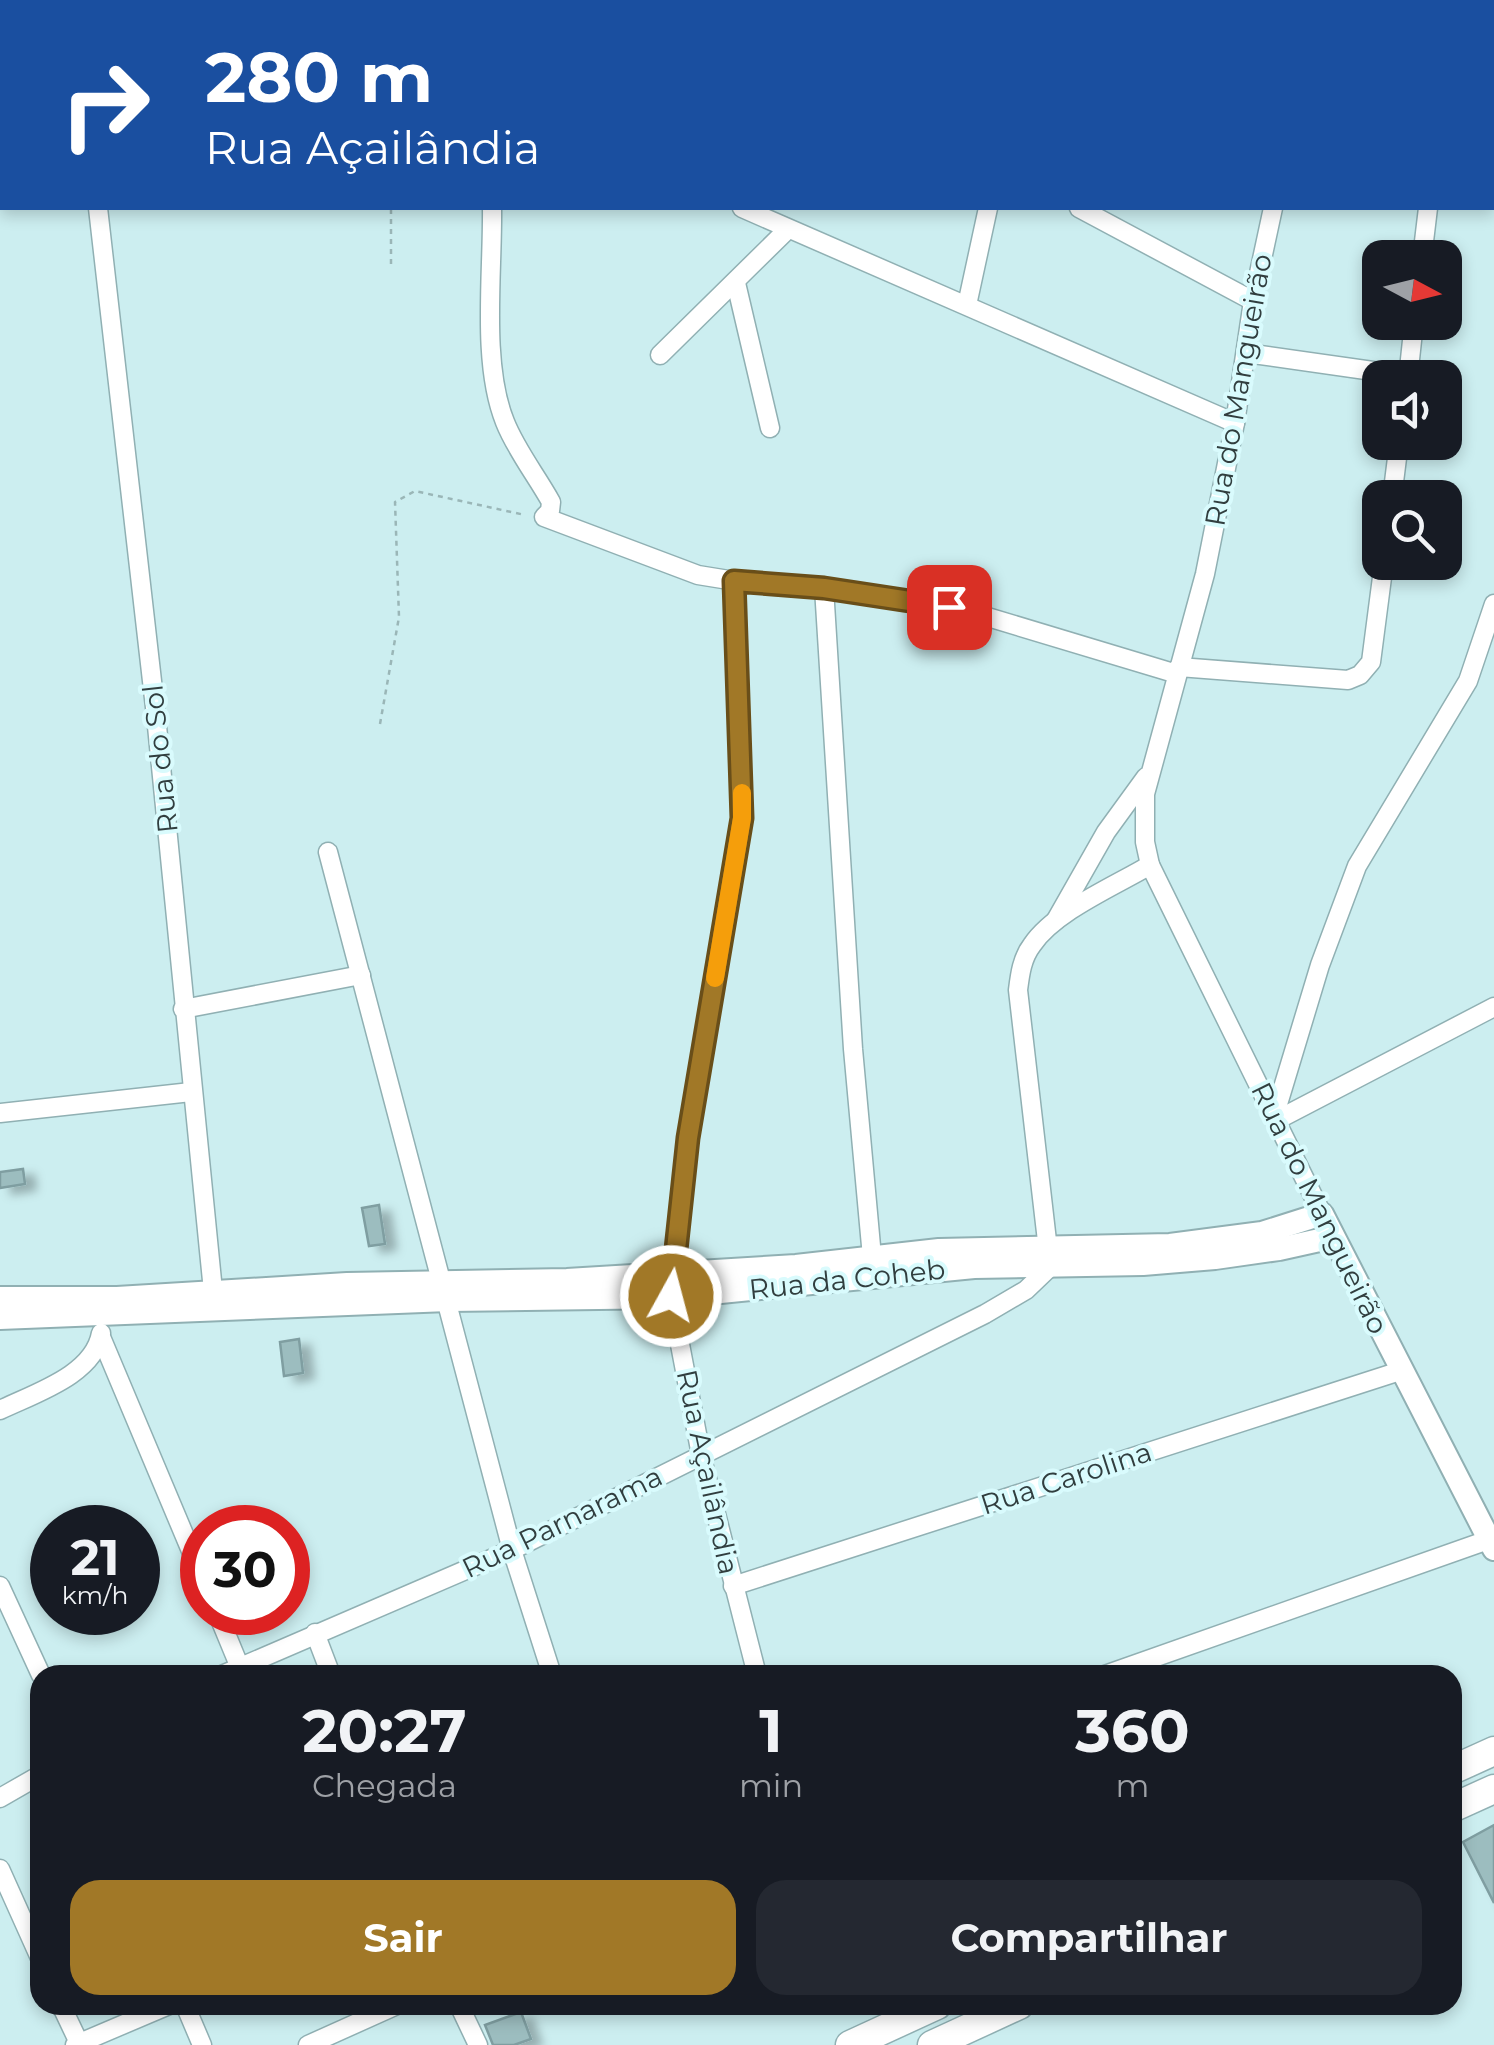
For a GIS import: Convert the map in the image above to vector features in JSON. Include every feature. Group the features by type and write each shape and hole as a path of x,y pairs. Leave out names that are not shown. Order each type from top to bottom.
{"main road":[{"path":"1462,1765 1494,1751"},
{"path":"1462,1803 1494,1789"},
{"path":"850,2045 915,2015"},
{"path":"932,2045 997,2015"}],"street":[{"name":"Rua do Sol","path":"98,210 158,734 214,1302"},
{"path":"492,210 494,384 504,420 551,502 544,517 698,574 824,588 971,612 1178,670 1348,680 1360,675 1372,662 1382,580"},
{"path":"746,210 1234,424"},
{"path":"968,305 988,210"},
{"path":"1082,210 1253,300"},
{"name":"Rua do Mangueirão","path":"1272,210 1205,574 1145,794 1143,817 1150,865 1400,1371 1491,1545"},
{"path":"1424,240 1428,210"},
{"path":"660,355 788,229"},
{"path":"736,283 770,428"},
{"path":"1246,353 1362,370"},
{"name":"Rua Açailândia","path":"734,581 742,818 688,1138 672,1285 701,1454 754,1665"},
{"path":"824,588 852,1049 872,1257"},
{"path":"1276,1117 1320,965 1357,866 1468,681 1494,604"},
{"path":"1056,921 1106,832 1152,769"},
{"path":"328,852 512,1550 549,1665"},
{"path":"1050,1257 1018,990 1020,969 1032,945 1056,921 1150,865"},
{"path":"183,1009 361,974"},
{"path":"1276,1117 1494,1007"},
{"path":"0,1113 192,1092"},
{"name":"Rua da Coheb","path":"0,1318 104,1317 214,1302 672,1285 974,1267 1201,1242 1286,1228 1322,1214"},
{"name":"Rua da Coheb","path":"672,1285 939,1250 1143,1264 1248,1254 1333,1237"},
{"name":"Rua Parnarama","path":"249,1665 512,1550 893,1362 1026,1290 1050,1257"},
{"name":"Rua da Coheb","path":"0,1298 104,1317"},
{"path":"0,1410 87,1362 98,1348 104,1317"},
{"path":"104,1317 180,1519"},
{"name":"Rua Carolina","path":"733,1586 1400,1371"},
{"path":"1135,1665 1491,1545"},
{"path":"0,1586 36,1665"},
{"path":"315,1633 327,1665"},
{"path":"224,1635 232,1665"},
{"path":"0,1798 30,1781"},
{"path":"0,1870 30,1936"},
{"path":"66,2015 78,2045 147,2015"},
{"path":"189,2015 202,2045"},
{"path":"308,2045 376,2015"},
{"path":"464,2015 478,2045"}],"path":[{"path":"390,264 391,210"},
{"path":"380,724 398,617 395,502 415,491 544,517"}],"building":[{"path":"23,1169 25,1184 0,1188 0,1172"},
{"path":"379,1205 385,1244 369,1246 362,1208"},
{"path":"299,1339 303,1373 284,1376 280,1342"},
{"path":"1494,1825 1494,1903 1463,1842"},
{"path":"522,2015 531,2039 514,2045 493,2045 485,2025"}],"slow traffic":[{"path":"715,978 742,818 742,793"}],"route":[{"path":"671,1296 688,1138 742,818 734,581 824,588 949,607"}]}
